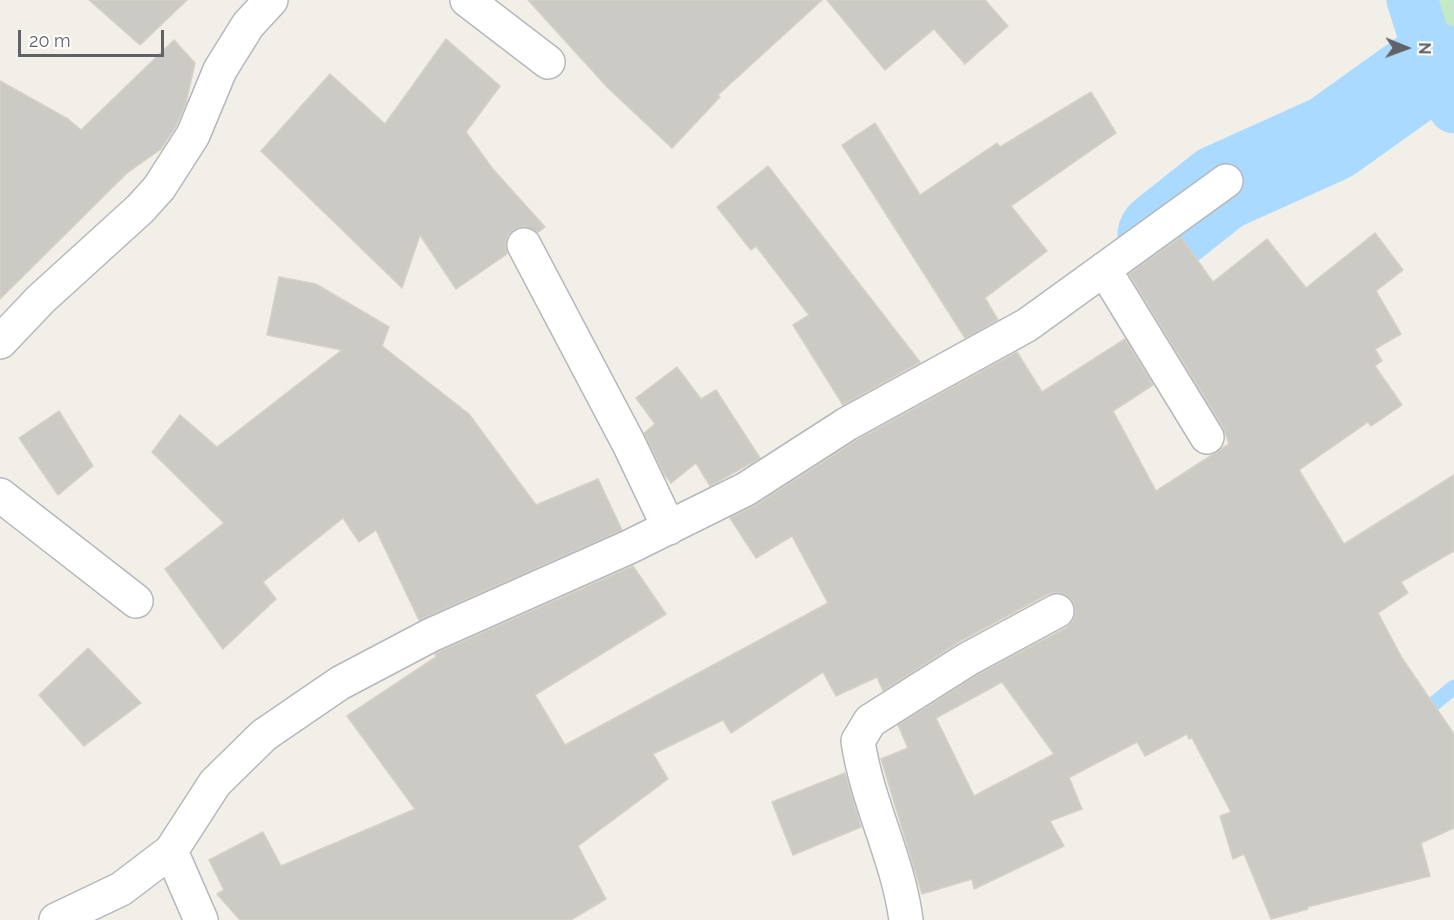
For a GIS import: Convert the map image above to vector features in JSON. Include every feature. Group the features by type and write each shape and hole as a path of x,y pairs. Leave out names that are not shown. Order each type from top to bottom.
{"street":[{"path":"0,342 41,299 133,216 159,188 193,135 220,70 248,25 271,0"},
{"path":"467,0 548,62"},
{"path":"56,920 121,889 171,850 215,783 264,735 340,683 431,635 669,528 746,489 847,424 1027,325 1226,181"},
{"path":"524,245 669,528"},
{"path":"1104,269 1207,437"},
{"path":"0,495 136,601"},
{"path":"906,920 902,892 863,775 858,741 870,721 968,659 1057,611"},
{"path":"171,850 201,920"}],"green space":[{"path":"1424,0 1454,0 1454,78"}],"building":[{"path":"89,0 187,0 140,45"},
{"path":"528,0 822,0 718,95 720,97 672,148 608,88"},
{"path":"827,0 985,0 1008,26 965,64 934,29 885,70"},
{"path":"446,39 500,86 466,132 492,168 545,227 537,233 525,226 515,229 508,235 505,244 507,254 456,289 420,235 402,288 261,151 330,74 385,124"},
{"path":"174,40 195,63 186,103 176,126 161,149 127,173 0,299 0,81 68,119 81,130"},
{"path":"1091,92 1116,133 1011,206 1047,251 985,298 998,320 965,338 842,145 875,123 920,195 997,143 1000,147"},
{"path":"768,166 920,362 843,405 793,325 809,315 756,246 751,250 717,207"},
{"path":"1375,233 1403,270 1376,291 1401,334 1375,349 1382,361 1375,366 1402,405 1371,426 1368,422 1299,470 1344,544 1454,475 1454,551 1401,582 1408,593 1378,613 1402,658 1454,734 1454,828 1421,843 1430,876 1307,907 1308,909 1271,919 1244,854 1233,859 1220,816 1231,812 1192,738 1189,739 1187,734 1145,756 1137,742 1070,777 1068,775 1082,809 1050,821 1064,846 974,889 972,879 922,894 881,759 908,748 898,725 977,675 1066,628 1073,621 1076,612 1073,602 1066,595 1057,592 1048,594 959,642 883,691 877,677 836,696 823,672 731,733 723,720 653,754 668,779 578,846 606,899 571,920 240,920 217,894 224,890 209,860 263,832 281,866 415,809 347,716 436,657 435,654 439,652 633,566 666,614 535,695 565,745 828,603 792,536 756,558 730,518 756,505 857,440 1017,352 1042,392 1125,339 1153,385 1113,411 1156,491 1229,444 1223,427 1129,274 1181,237 1213,282 1267,239 1306,288","holes":["1002,682 1054,754 974,796 936,718"]},
{"path":"279,277 316,284 389,327 382,346 469,414 536,505 598,479 622,530 419,620 376,530 359,542 343,518 263,582 276,599 223,649 165,569 224,523 152,452 180,415 217,447 342,350 267,335"},
{"path":"677,367 701,399 716,390 760,458 710,486 696,463 671,483 664,474 644,433 655,424 636,398"},
{"path":"59,411 93,466 58,495 19,438"},
{"path":"88,648 141,703 84,746 39,695"},
{"path":"845,773 861,827 793,855 772,802"}],"waterway":[{"path":"1412,0 1433,65 1454,108"},
{"path":"1161,235 1220,188 1331,138 1433,65"},
{"path":"1418,717 1454,687"}]}
